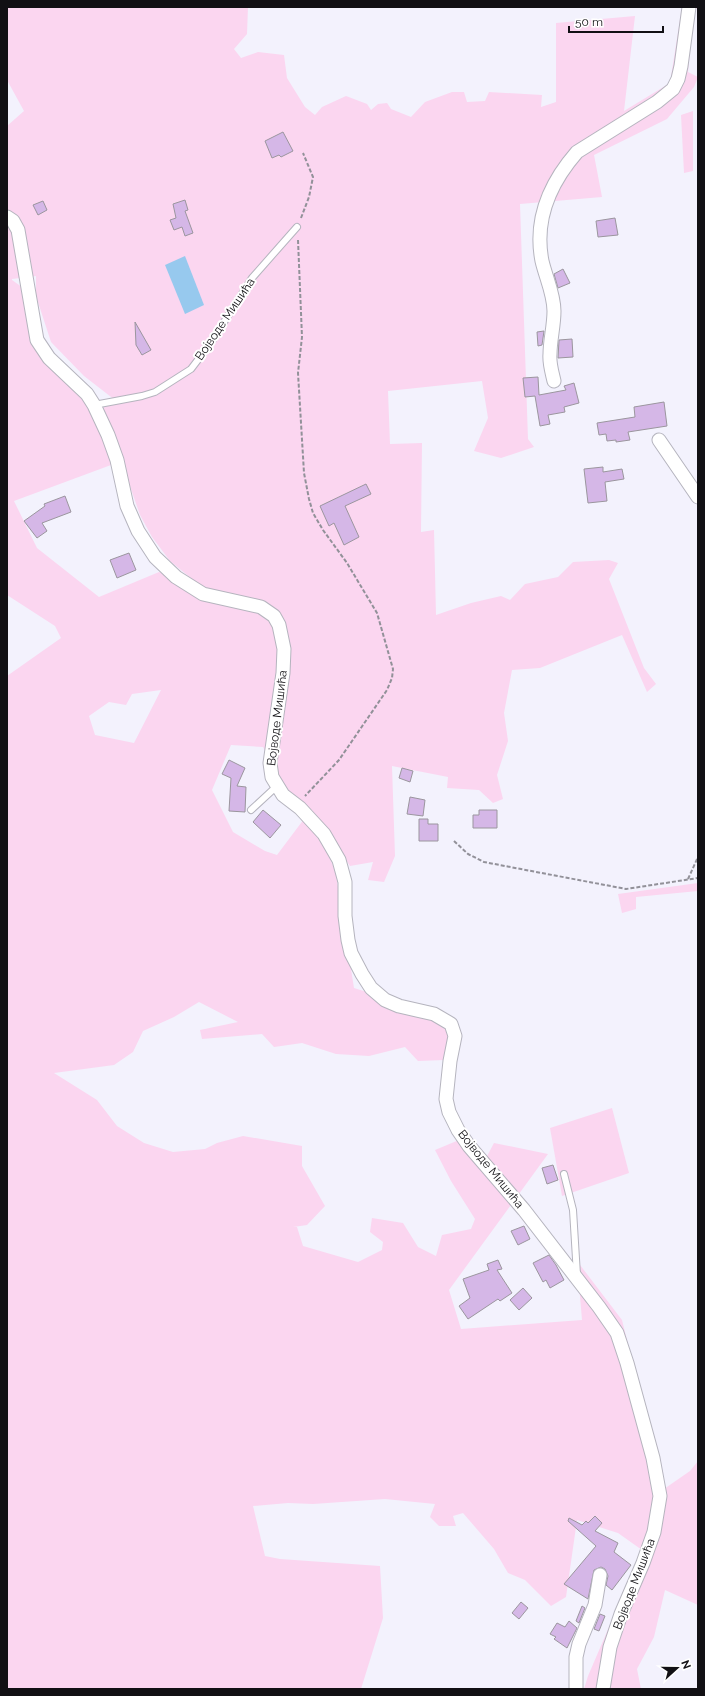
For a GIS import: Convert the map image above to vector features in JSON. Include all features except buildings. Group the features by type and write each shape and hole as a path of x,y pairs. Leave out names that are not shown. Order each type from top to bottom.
{"street":[{"path":"554,381 550,356 554,311 552,293 543,262 539,239 540,223 546,205 562,173 577,152 657,102 673,89 678,79 681,66 689,7"},
{"name":"Војводе Мишића","path":"7,217 13,221 18,230 37,340 49,358 86,394 94,405 108,435 117,460 127,506 138,531 155,557 176,577 203,594 261,607 274,616 279,625 284,649 283,673 270,763 272,777 283,795 300,808 324,834 338,860 345,882 345,916 348,940 351,953 362,974 371,988 385,1000 399,1006 434,1014 451,1024 455,1036 450,1061 446,1100 458,1130 469,1146 524,1210 599,1307 617,1333 627,1363 653,1458 660,1496 654,1532 643,1563 621,1614 610,1647 603,1689"},
{"path":"659,440 698,497"},
{"path":"576,1689 576,1657 579,1644 596,1605 600,1575"}],"lane":[{"name":"Војводе Мишића","path":"94,405 142,396 155,392 191,369 210,344 252,278 297,227"},
{"path":"251,810 277,786"},
{"path":"564,1174 573,1210 578,1280"}],"path":[{"path":"300,808 306,795 339,760 387,690 392,678 393,669 378,613 351,569 323,530 313,513 304,473 298,373 302,337 301,266 297,227 309,197 313,177 303,153"},
{"path":"454,841 468,854 484,862 626,889 698,878"},
{"path":"688,879 698,857"}],"shaded area":[{"path":"7,7 248,7 247,34 234,49 241,58 258,52 284,55 287,78 305,107 315,115 322,107 346,96 367,104 371,110 378,104 387,103 391,109 411,117 425,102 452,92 464,92 467,102 485,101 489,92 542,95 541,107 556,102 556,23 635,16 624,111 670,83 682,7 698,7 698,9 694,9 688,72 698,77 694,87 667,119 594,155 602,197 520,204 528,439 534,447 501,458 474,451 488,418 482,381 388,391 390,444 422,443 421,532 434,530 436,615 471,603 501,596 510,600 525,584 558,577 573,562 609,560 618,563 609,579 644,668 656,684 647,692 622,635 540,668 512,670 504,713 508,741 497,775 503,799 493,803 479,790 447,788 448,777 392,766 395,856 384,882 368,880 373,862 350,866 312,810 304,819 327,852 336,875 354,988 452,1019 444,1060 418,1061 405,1047 369,1056 336,1054 302,1043 274,1047 262,1034 202,1039 200,1030 238,1022 199,1002 174,1017 143,1031 133,1052 114,1065 54,1073 97,1100 117,1126 144,1143 173,1152 205,1149 217,1143 243,1136 302,1146 302,1166 325,1206 307,1225 293,1227 297,1227 303,1246 358,1262 382,1250 383,1242 370,1232 372,1218 403,1223 418,1247 436,1256 442,1235 471,1229 475,1219 451,1181 435,1150 459,1140 486,1158 494,1143 548,1154 449,1290 461,1329 582,1320 577,1261 622,1320 664,1489 690,1471 698,1461 698,1605 665,1590 654,1637 637,1669 641,1689 584,1689 588,1676 642,1550 618,1533 577,1520 566,1597 551,1606 525,1580 508,1573 494,1549 463,1513 453,1516 456,1526 439,1526 430,1517 435,1504 385,1499 253,1506 265,1556 280,1559 380,1566 383,1618 361,1689 7,1689 7,676 61,638 55,626 7,595 7,126 24,111 7,80","holes":["36,276 36,297 12,280","37,299 51,342 84,376 115,400 103,408 41,358","104,411 140,515 152,537 170,561 203,588 159,572 99,597 37,548 14,501 111,465","161,690 134,743 95,735 89,716 109,702 126,705 132,694","231,745 263,747 304,819 277,855 265,851 233,832 212,790"]},
{"path":"693,111 693,171 684,173 681,115"},
{"path":"698,883 698,891 636,897 636,909 622,913 618,894"},
{"path":"612,1108 629,1173 562,1196 550,1128"}],"water":[{"path":"185,256 204,305 185,314 165,265"}]}
